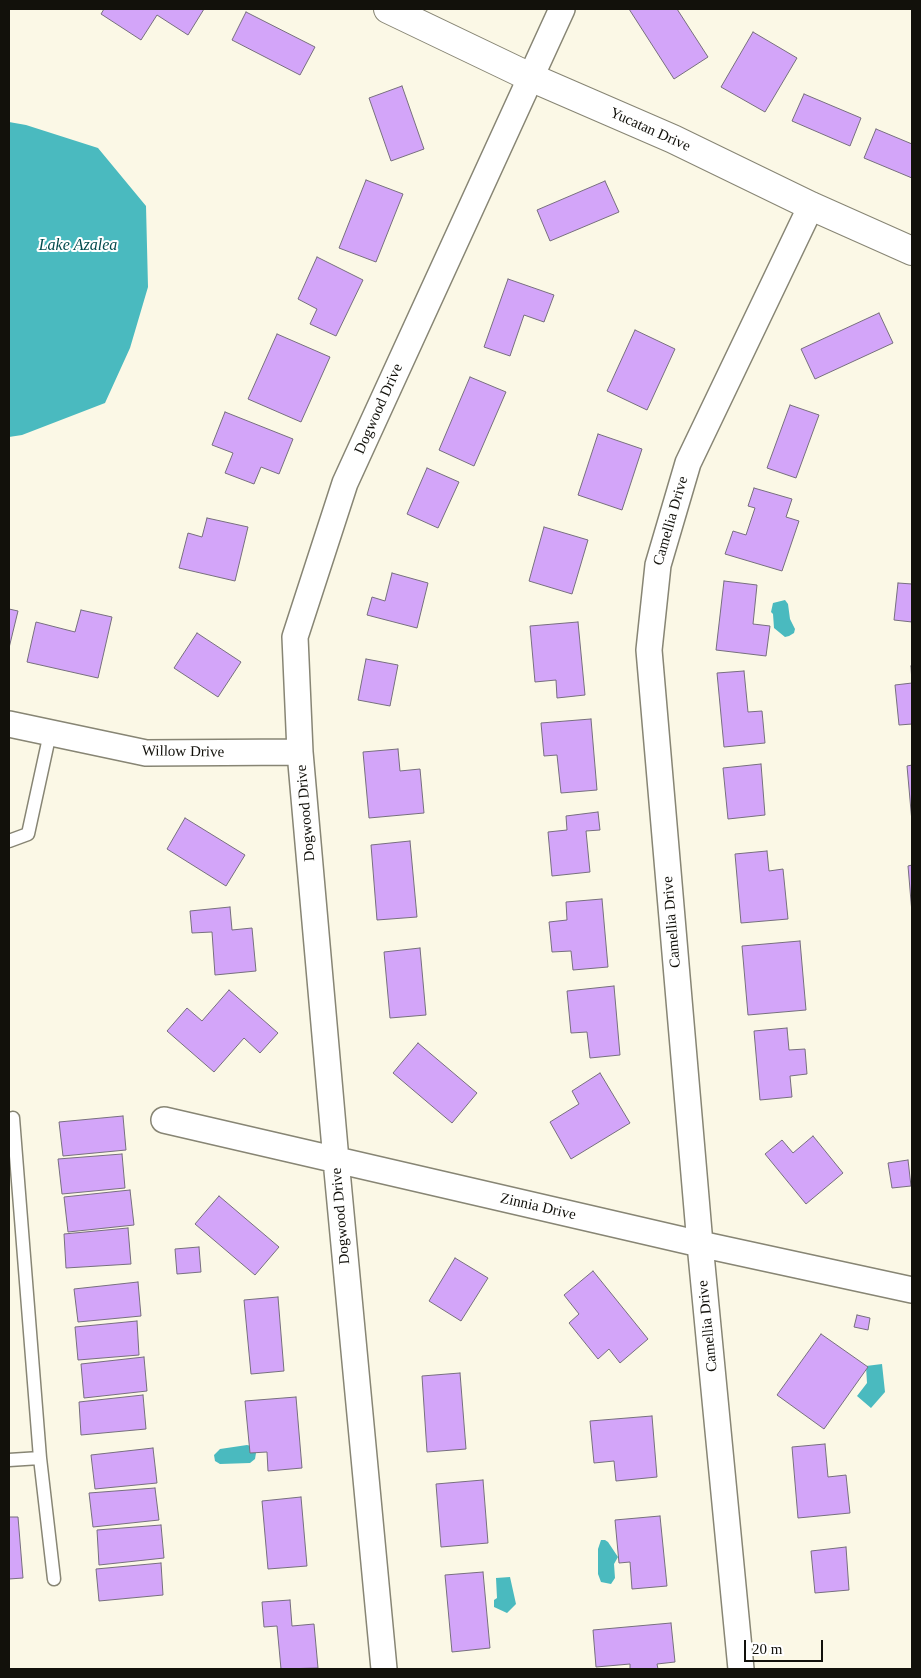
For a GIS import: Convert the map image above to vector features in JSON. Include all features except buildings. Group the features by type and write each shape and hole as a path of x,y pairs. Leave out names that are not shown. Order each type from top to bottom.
{"street":[{"name":"Yucatan Drive","path":"388,9 530,77 672,139 811,206 912,251"},
{"name":"Dogwood Drive","path":"384,1669 300,752 295,637 345,483 562,9"},
{"name":"Camellia Drive","path":"742,1669 700,1244 649,650 658,565 688,463 811,206"},
{"name":"Willow Drive","path":"9,724 146,753 300,752"},
{"name":"Zinnia Drive","path":"164,1120 700,1244 912,1290"}],"lane":[{"path":"9,841 28,834 50,733"},
{"path":"13,1118 14,1179 40,1458 54,1579"},
{"path":"9,1460 40,1458"}],"water":[{"name":"Lake Azalea","path":"9,122 26,125 98,148 146,206 148,287 130,348 105,403 22,435 9,437"},
{"path":"785,600 788,604 790,619 795,629 794,633 785,637 774,628 773,614 771,612 773,603"},
{"path":"882,1364 885,1392 871,1408 857,1396 867,1383 866,1366"},
{"path":"251,1446 256,1453 255,1459 250,1463 220,1464 215,1461 214,1455 220,1449"},
{"path":"601,1540 608,1542 618,1557 614,1564 615,1578 611,1584 601,1582 598,1574 598,1549"},
{"path":"510,1577 516,1604 507,1613 494,1607 494,1600 497,1598 496,1578"}]}
